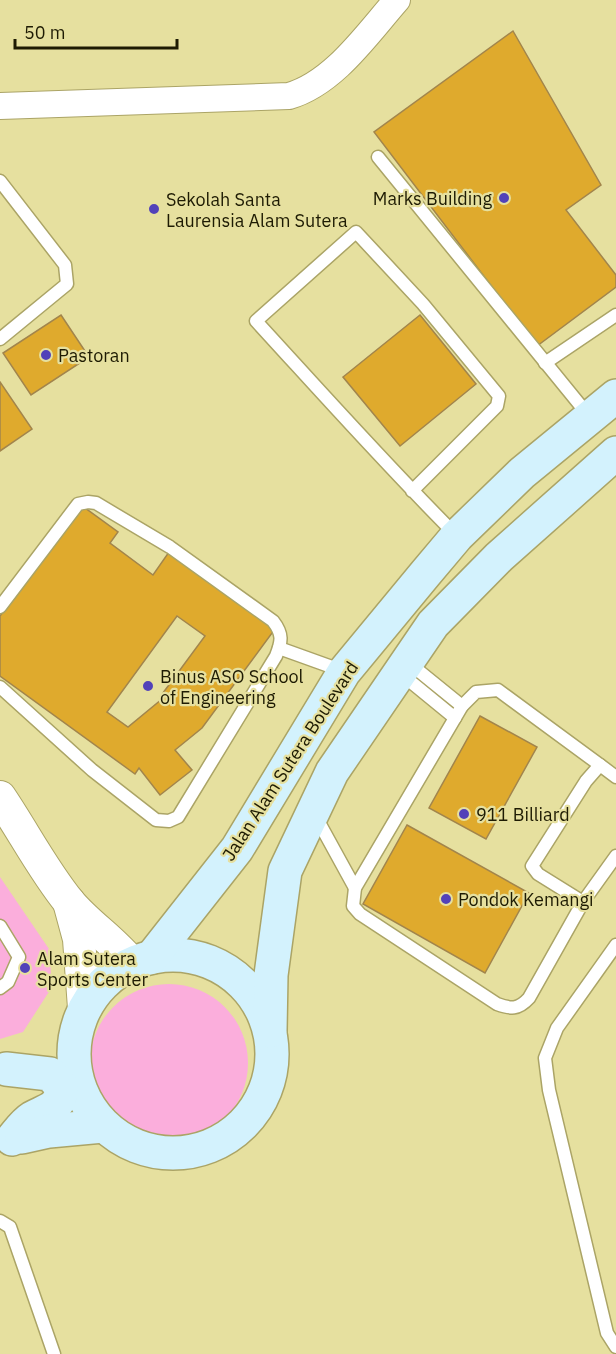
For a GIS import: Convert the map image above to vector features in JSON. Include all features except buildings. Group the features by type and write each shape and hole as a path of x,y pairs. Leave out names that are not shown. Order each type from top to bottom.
{"main road":[{"name":"Jalan Alam Sutera Boulevard","path":"142,960 237,849 344,672 457,536 522,472 616,396"},
{"path":"270,1031 258,1003 238,980 212,963 182,955 142,960 104,982 84,1008 73,1047 79,1090 103,1126 134,1147 170,1154 206,1149 238,1131 261,1102 272,1068 271,975 285,871 332,772 433,624 491,565 616,453"},
{"path":"3,1070 73,1047"},
{"path":"3,1070 50,1074 61,1086 58,1104 52,1110 25,1124 6,1140"},
{"path":"6,1140 49,1131 103,1126"}],"street":[{"path":"0,106 289,96 317,84 359,44 397,0"},
{"path":"0,797 69,901 95,929 142,960"},
{"path":"69,901 79,939 84,1008"}],"lane":[{"path":"378,157 589,416"},
{"path":"0,181 65,264 66,284 0,339"},
{"path":"412,491 496,406 499,396 423,303 356,232 256,321 332,407 412,491 457,536"},
{"path":"545,363 616,315"},
{"path":"0,607 78,504 88,502 96,503 170,547 273,621 280,630 279,648 178,817 169,821 156,820 92,770 0,687"},
{"path":"279,648 344,672"},
{"path":"403,667 462,706"},
{"path":"403,667 455,718"},
{"path":"616,777 498,690 476,692 462,706 354,888 353,906 360,914 497,1004 511,1009 521,1006 529,998 583,902 616,856"},
{"path":"583,902 538,874 532,866 586,781 600,765"},
{"path":"312,811 354,888"},
{"path":"0,926 19,957 8,982 0,988"},
{"path":"616,945 557,1028 545,1058 549,1090 607,1333 616,1347"},
{"path":"0,1221 10,1227 54,1354"}],"shaded area":[{"name":"Alam Sutera Sports Center","path":"0,877 49,949 52,987 23,1032 0,1039"},
{"path":"169,984 199,990 225,1007 242,1033 248,1063 242,1093 225,1119 199,1136 169,1142 139,1136 113,1119 96,1093 90,1063 96,1033 113,1007 139,990"}],"place":[{"name":"Marks Building","path":"504,198"},
{"name":"Sekolah Santa Laurensia Alam Sutera","path":"154,209"},
{"name":"Pastoran","path":"46,355"},
{"name":"Binus ASO School of Engineering","path":"148,686"},
{"name":"911 Billiard","path":"464,814"},
{"name":"Pondok Kemangi","path":"446,899"},
{"name":"Alam Sutera Sports Center","path":"25,968"}]}
